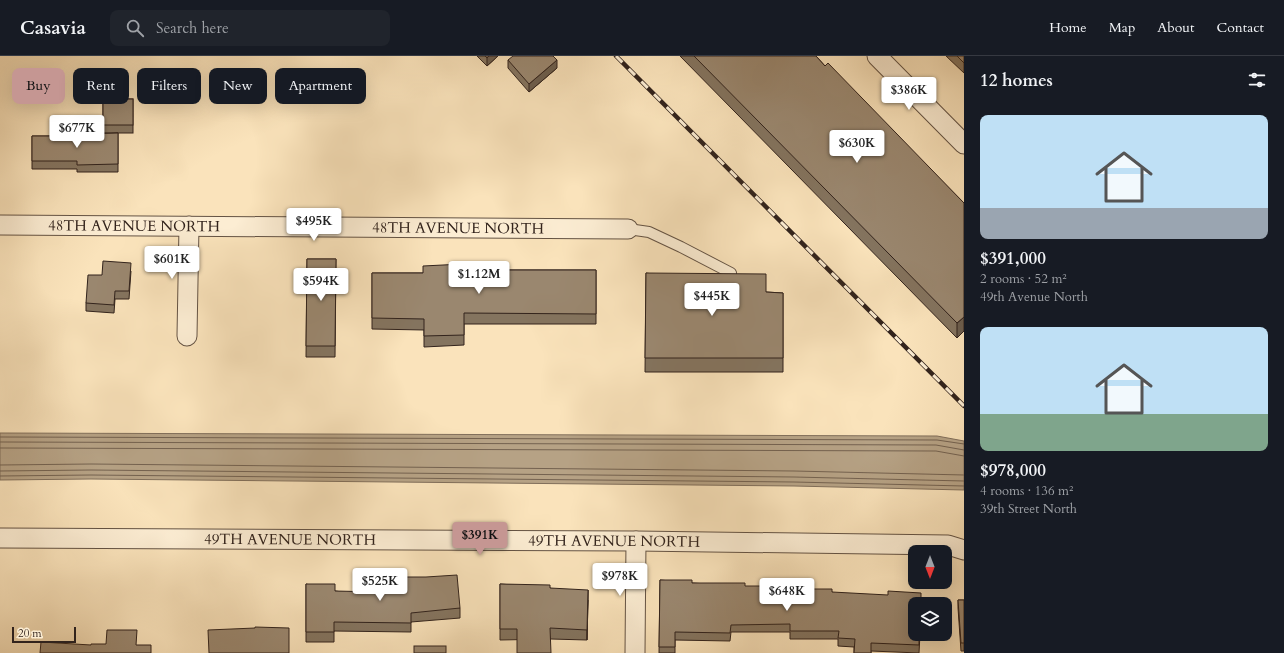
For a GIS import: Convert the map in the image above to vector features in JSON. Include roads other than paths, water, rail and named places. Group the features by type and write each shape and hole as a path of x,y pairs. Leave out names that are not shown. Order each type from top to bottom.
{"street":[{"path":"877,56 964,144"},
{"name":"48TH AVENUE NORTH","path":"0,225 628,229"},
{"path":"187,336 189,226"},
{"name":"49TH AVENUE NORTH","path":"0,538 636,541 948,545 964,550"},
{"path":"635,653 636,541"}],"lane":[{"path":"628,229 649,232 681,247 731,274"}],"water":[{"path":"0,433 937,436 964,441 964,490 794,486 91,479 0,480"}],"railway":[{"path":"616,56 964,406"}]}
